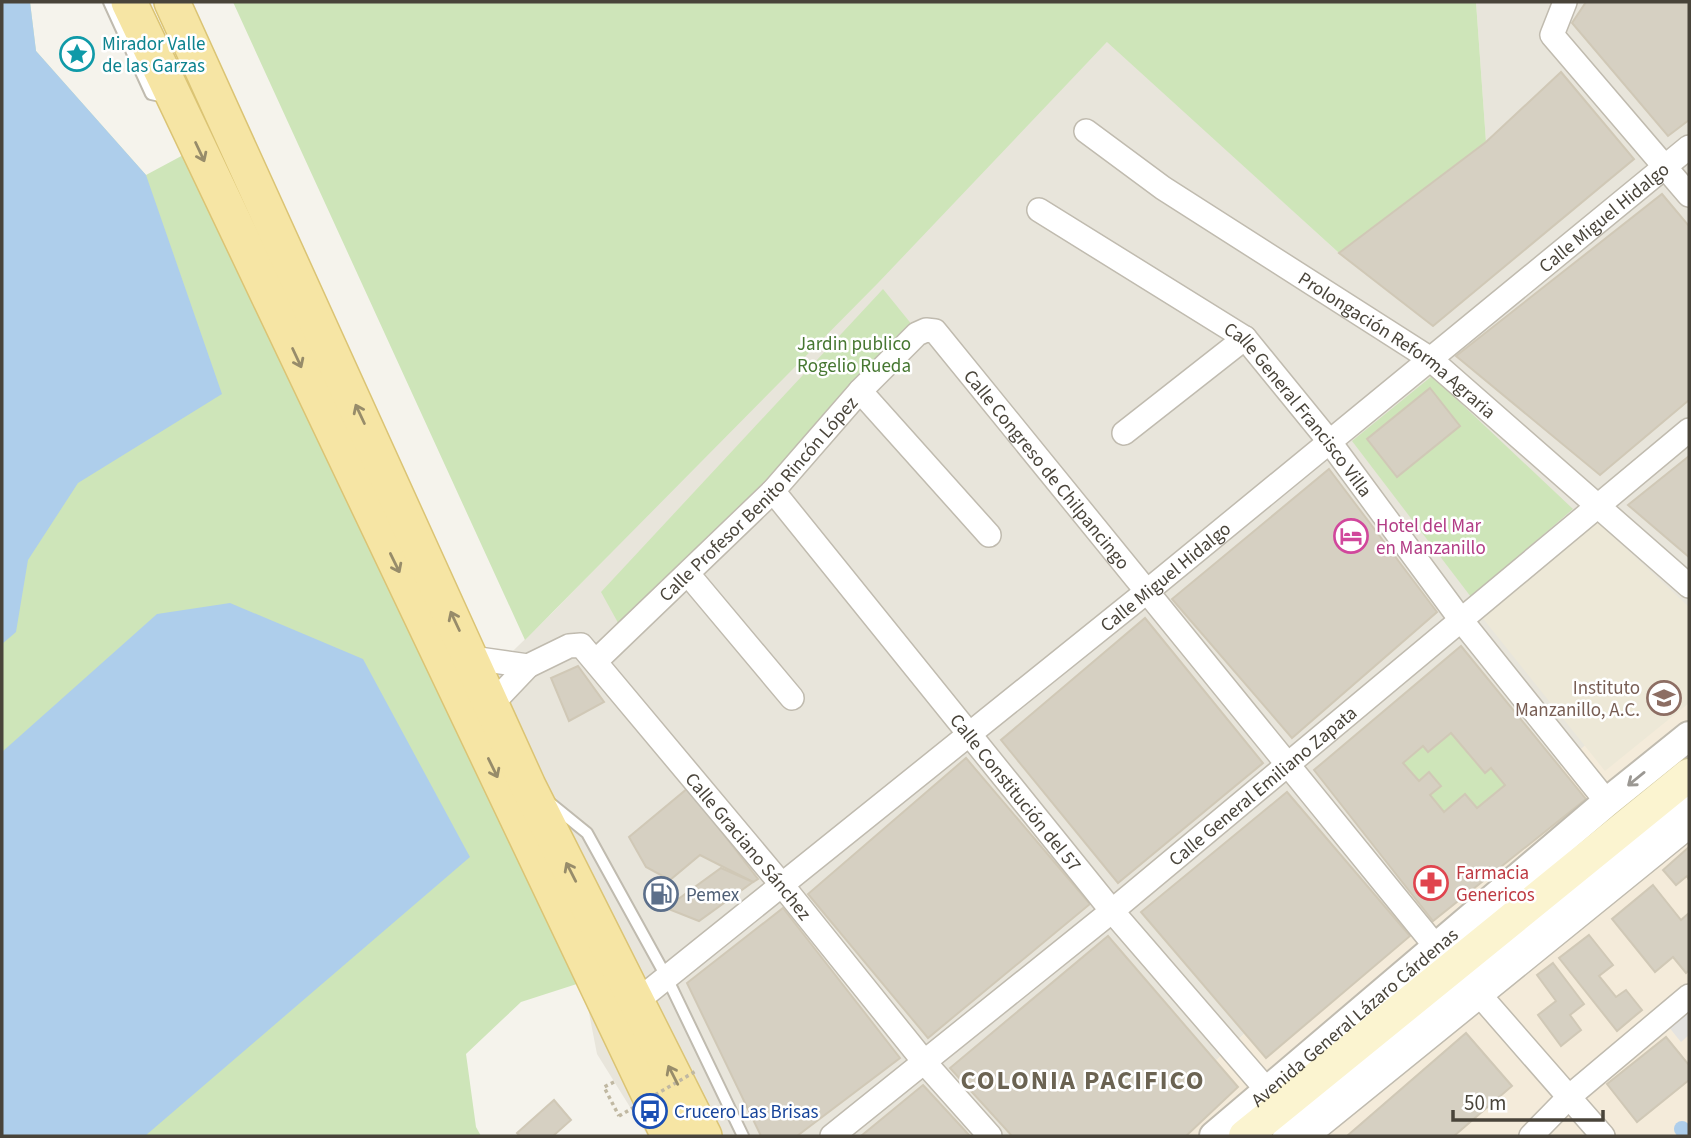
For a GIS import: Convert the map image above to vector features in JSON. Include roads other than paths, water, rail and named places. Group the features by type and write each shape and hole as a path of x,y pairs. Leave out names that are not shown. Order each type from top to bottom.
{"main road":[{"path":"129,2 670,1136"},
{"path":"172,2 528,786 704,1136"},
{"name":"Avenida General Lázaro Cárdenas","path":"1245,1136 1689,775"}],"street":[{"path":"1565,2 1552,35 1689,195"},
{"name":"Prolongación Reforma Agraria","path":"1086,131 1163,188 1429,358 1689,586"},
{"name":"Calle Miguel Hidalgo","path":"636,1002 1145,593 1689,147"},
{"name":"Calle General Francisco Villa","path":"1039,210 1245,338 1329,442 1461,620 1607,802"},
{"name":"Calle Congreso de Chilpancingo","path":"917,334 926,330 934,331 1437,948"},
{"name":"Calle Profesor Benito Rincón López","path":"597,660 772,491 860,391 917,334"},
{"path":"1124,433 1245,338"},
{"path":"860,391 989,535"},
{"name":"Calle General Emiliano Zapata","path":"832,1136 926,1064 1287,767 1689,430"},
{"name":"Calle Constitución del 57","path":"772,491 1112,911 1266,1089"},
{"path":"688,575 792,698"},
{"name":"Calle Graciano Sánchez","path":"528,666 569,646 581,645 597,660 926,1064 990,1136"},
{"path":"472,658 528,666"},
{"path":"491,705 528,666"},
{"name":"Avenida General Lázaro Cárdenas","path":"1214,1136 1266,1089 1689,736"},
{"path":"1313,1136 1477,991 1689,810"},
{"path":"1287,1136 1689,831"},
{"path":"1477,991 1603,1136"},
{"path":"1531,1136 1570,1096 1689,996"}],"lane":[{"path":"109,2 151,94 175,99"},
{"path":"528,786 587,833 667,978 743,1136"}],"water":[{"path":"2,2 30,2 36,51 146,175 222,394 78,483 28,560 16,632 2,644"},
{"path":"230,603 363,659 470,857 145,1136 2,1136 2,752 157,614"},
{"path":"1679,1121 1685,1121 1690,1129 1688,1135 1679,1137 1674,1132 1674,1126"}],"place":[{"name":"Mirador Valle de las Garzas","path":"77,54"},
{"name":"Hotel del Mar en Manzanillo","path":"1351,536"},
{"name":"Instituto Manzanillo, A.C.","path":"1664,698"},
{"name":"Farmacia Genericos","path":"1431,883"},
{"name":"Pemex","path":"661,894"},
{"name":"Crucero Las Brisas","path":"650,1111"}],"district":[{"name":"COLONIA PACIFICO","path":"1083,1080"}],"park label":[{"name":"Jardin publico Rogelio Rueda","path":"854,354"}]}
